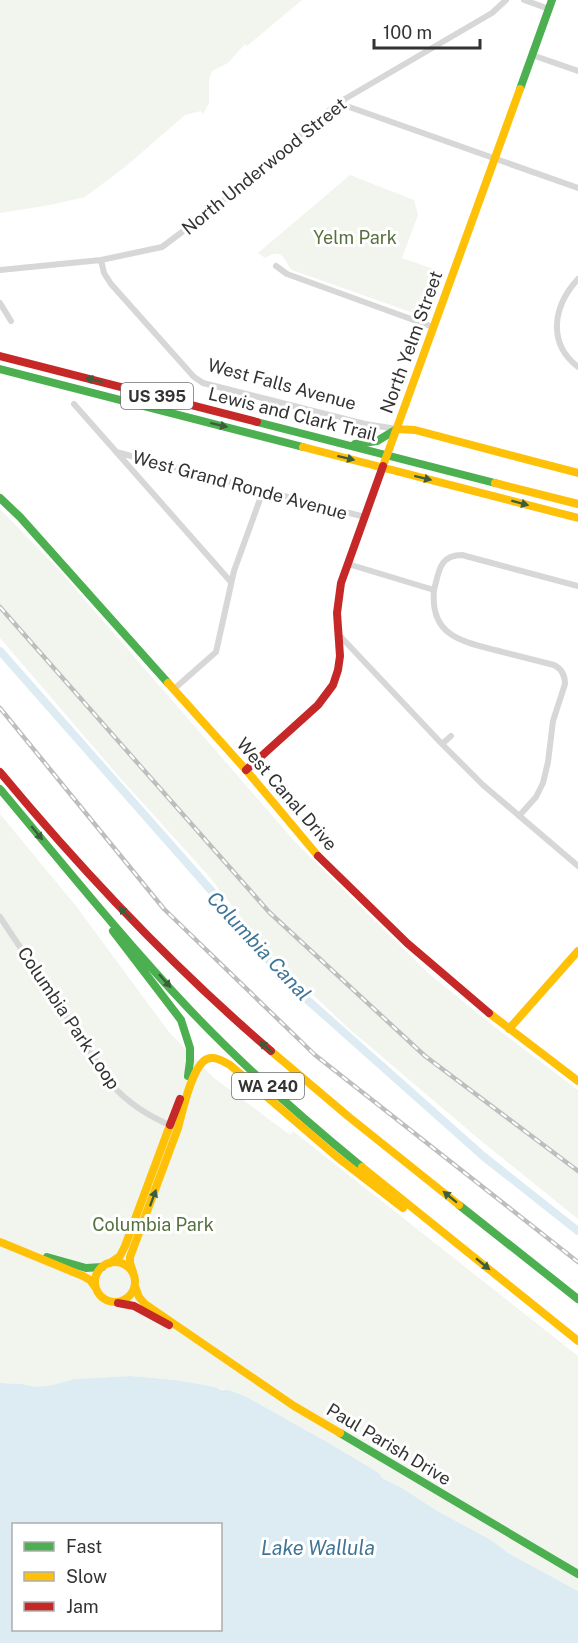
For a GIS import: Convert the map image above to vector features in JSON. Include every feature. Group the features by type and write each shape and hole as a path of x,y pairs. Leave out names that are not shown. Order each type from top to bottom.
{"main road":[{"name":"North Yelm Street","path":"246,770 308,715 329,692 338,670 340,636 337,601 341,583 550,4"},
{"name":"Lewis and Clark Trail","path":"0,356 578,504"},
{"name":"Lewis and Clark Trail","path":"0,369 578,518"},
{"path":"346,444 373,442 397,429"},
{"name":"West Falls Avenue","path":"397,429 411,430 578,473"},
{"name":"West Canal Drive","path":"0,498 20,517 246,770 323,862 407,943 509,1029 578,1081"},
{"name":"WA 240","path":"0,772 92,879 216,1003 303,1078 578,1299"},
{"name":"WA 240","path":"0,789 191,1011 248,1068 308,1123 578,1341"},
{"path":"0,1242 85,1277 92,1282 104,1300 117,1303 131,1296 135,1286 130,1257 174,1126 190,1068 191,1053 187,1033 181,1020 120,942 78,882"},
{"path":"509,1029 578,951"},
{"path":"96,1290 96,1278 106,1265 120,1256 197,1066 210,1058 223,1061 329,1151 392,1200 467,1251"},
{"path":"27,1252 86,1268 123,1264 133,1272"},
{"name":"Paul Parish Drive","path":"135,1286 143,1302 271,1391 319,1422 578,1574"},
{"name":"Paul Parish Drive","path":"117,1303 134,1306 188,1334"}],"street":[{"name":"North Underwood Street","path":"0,270 101,260 162,246 214,208 338,103 492,13 506,0"},
{"path":"524,0 550,4"},
{"path":"532,55 578,71"},
{"path":"338,103 578,188"},
{"name":"West Falls Avenue","path":"101,260 104,273 122,297 194,377 203,383 365,424 397,429"},
{"path":"276,266 287,274 433,327"},
{"path":"578,279 567,292 558,317 556,332 564,355 578,367"},
{"path":"0,303 11,321"},
{"path":"74,404 231,582"},
{"name":"West Grand Ronde Avenue","path":"116,452 365,517"},
{"path":"174,689 216,652 234,571 262,491"},
{"path":"519,816 536,797 546,773 553,720 565,684 563,673 554,665 468,643 452,636 437,618 434,590 444,560 455,555 578,586"},
{"path":"348,564 434,590"},
{"path":"340,636 483,784 578,866"},
{"path":"442,744 451,736"},
{"name":"Columbia Park Loop","path":"0,917 112,1085 133,1105 156,1119 174,1126"}],"green space":[{"path":"0,0 302,0 247,46 245,44 228,63 212,71 209,80 209,103 203,114 201,111 185,115 125,167 85,197 0,213"},
{"name":"Yelm Park","path":"350,175 414,200 418,215 402,258 445,273 427,315 422,316 292,270 280,254 265,258 258,253"},
{"path":"0,509 59,570 296,843 428,973 578,1090 578,1219 480,1140 347,1027 270,954 207,874 121,779 0,638"},
{"name":"Columbia Park","path":"0,814 76,906 169,1032 214,1078 290,1135 293,1131 578,1356 578,1591 508,1553 491,1540 382,1478 379,1473 245,1396 215,1387 177,1380 131,1376 74,1379 35,1387 0,1383"}],"water":[{"name":"Lake Wallula","path":"131,1376 176,1380 228,1390 245,1396 379,1473 382,1478 491,1540 508,1553 578,1591 578,1643 0,1643 0,1383 35,1387 74,1379"}],"waterway":[{"name":"Columbia Canal","path":"0,651 216,896 285,980 483,1156 578,1231"}],"railway":[{"path":"0,607 269,912 425,1056 578,1171"},
{"path":"0,708 164,909 315,1055 578,1262"}],"traffic: fast":[{"path":"520,89 552,0"},
{"path":"0,369 303,447"},
{"path":"257,422 495,483"},
{"path":"355,444 377,441 397,429"},
{"path":"0,498 20,517 168,683"},
{"path":"0,789 117,929 190,1010 274,1092 362,1167"},
{"path":"113,931 181,1020 190,1048 188,1076"},
{"path":"459,1205 578,1299"},
{"path":"47,1257 86,1268 102,1267"},
{"path":"340,1433 578,1574"}],"traffic: slow":[{"path":"383,466 520,89"},
{"path":"397,429 415,430 578,473"},
{"path":"303,447 578,518"},
{"path":"495,483 578,504"},
{"path":"168,683 246,770 318,856"},
{"path":"509,1029 578,951"},
{"path":"489,1013 578,1081"},
{"path":"271,1051 459,1205"},
{"path":"178,1128 188,1090 197,1070 207,1059 219,1059 230,1065 337,1157 403,1208"},
{"path":"110,1263 120,1256 125,1246 170,1125"},
{"path":"133,1272 130,1257 178,1128"},
{"path":"362,1167 578,1341"},
{"path":"0,1242 83,1276 95,1287"},
{"path":"115,1262 123,1263 129,1268 134,1274 135,1282 134,1290 129,1296 123,1301 115,1302 107,1301 101,1296 96,1290 95,1282 96,1274 101,1268 107,1263 115,1262"},
{"path":"135,1286 139,1297 145,1304 294,1406 340,1433"}],"traffic: jam":[{"path":"0,356 257,422"},
{"path":"246,770 318,705 333,685 340,656 337,613 341,583 383,466"},
{"path":"0,772 96,882 199,986 271,1051"},
{"path":"318,856 407,943 489,1013"},
{"path":"170,1125 180,1099"},
{"path":"118,1303 134,1306 169,1325"}]}
